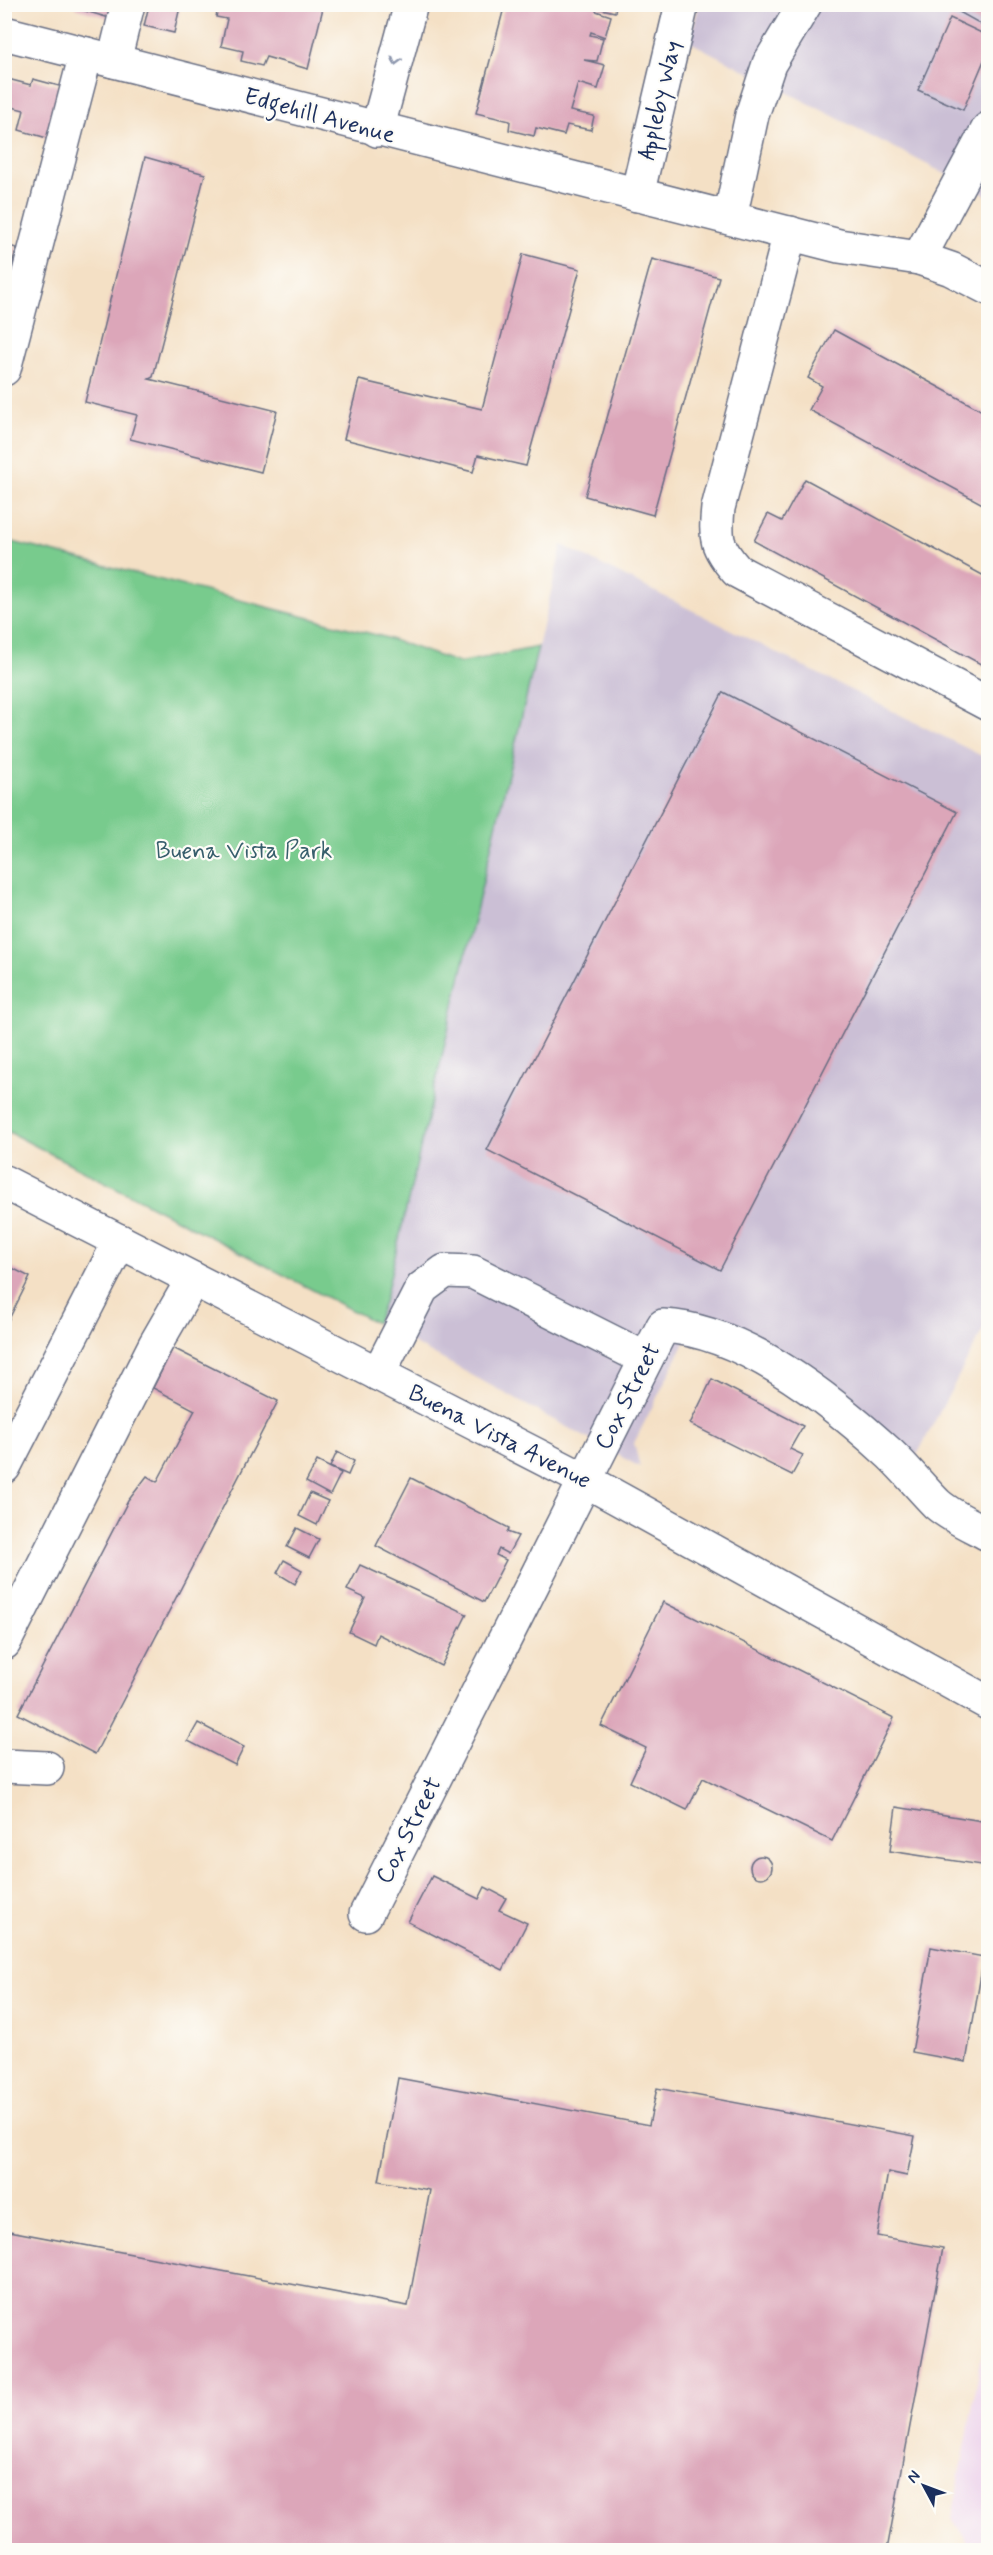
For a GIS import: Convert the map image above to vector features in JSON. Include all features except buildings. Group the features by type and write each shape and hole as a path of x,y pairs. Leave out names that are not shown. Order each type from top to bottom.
{"street":[{"path":"4,369 100,57 128,4"},
{"path":"377,130 411,4"},
{"name":"Appleby Way","path":"637,195 682,4"},
{"path":"730,218 752,115 769,64 805,4"},
{"name":"Edgehill Avenue","path":"4,33 377,130 840,246 919,258 951,269 988,288"},
{"path":"919,258 988,129"},
{"path":"790,233 718,508 715,537 723,554 737,571 988,704"},
{"name":"Buena Vista Avenue","path":"4,1182 585,1480 988,1703"},
{"path":"4,1467 120,1241"},
{"path":"378,1374 422,1288 445,1271 473,1272 646,1359"},
{"path":"4,1643 155,1345 194,1279"},
{"name":"Cox Street","path":"366,1914 663,1326 689,1327 762,1357 867,1433 938,1504 955,1517 988,1534"},
{"path":"4,1766 47,1768"}],"shaded area":[{"path":"699,5 988,5 988,196 690,42"},
{"path":"562,545 988,759 988,1320 917,1455 746,1358 689,1334 634,1443 640,1467 376,1323 384,1303"},
{"path":"988,2322 988,2550 972,2550 952,2518"}],"green space":[{"name":"Buena Vista Park","path":"5,540 384,637 459,663 538,647 384,1303 376,1323 5,1130"}]}
